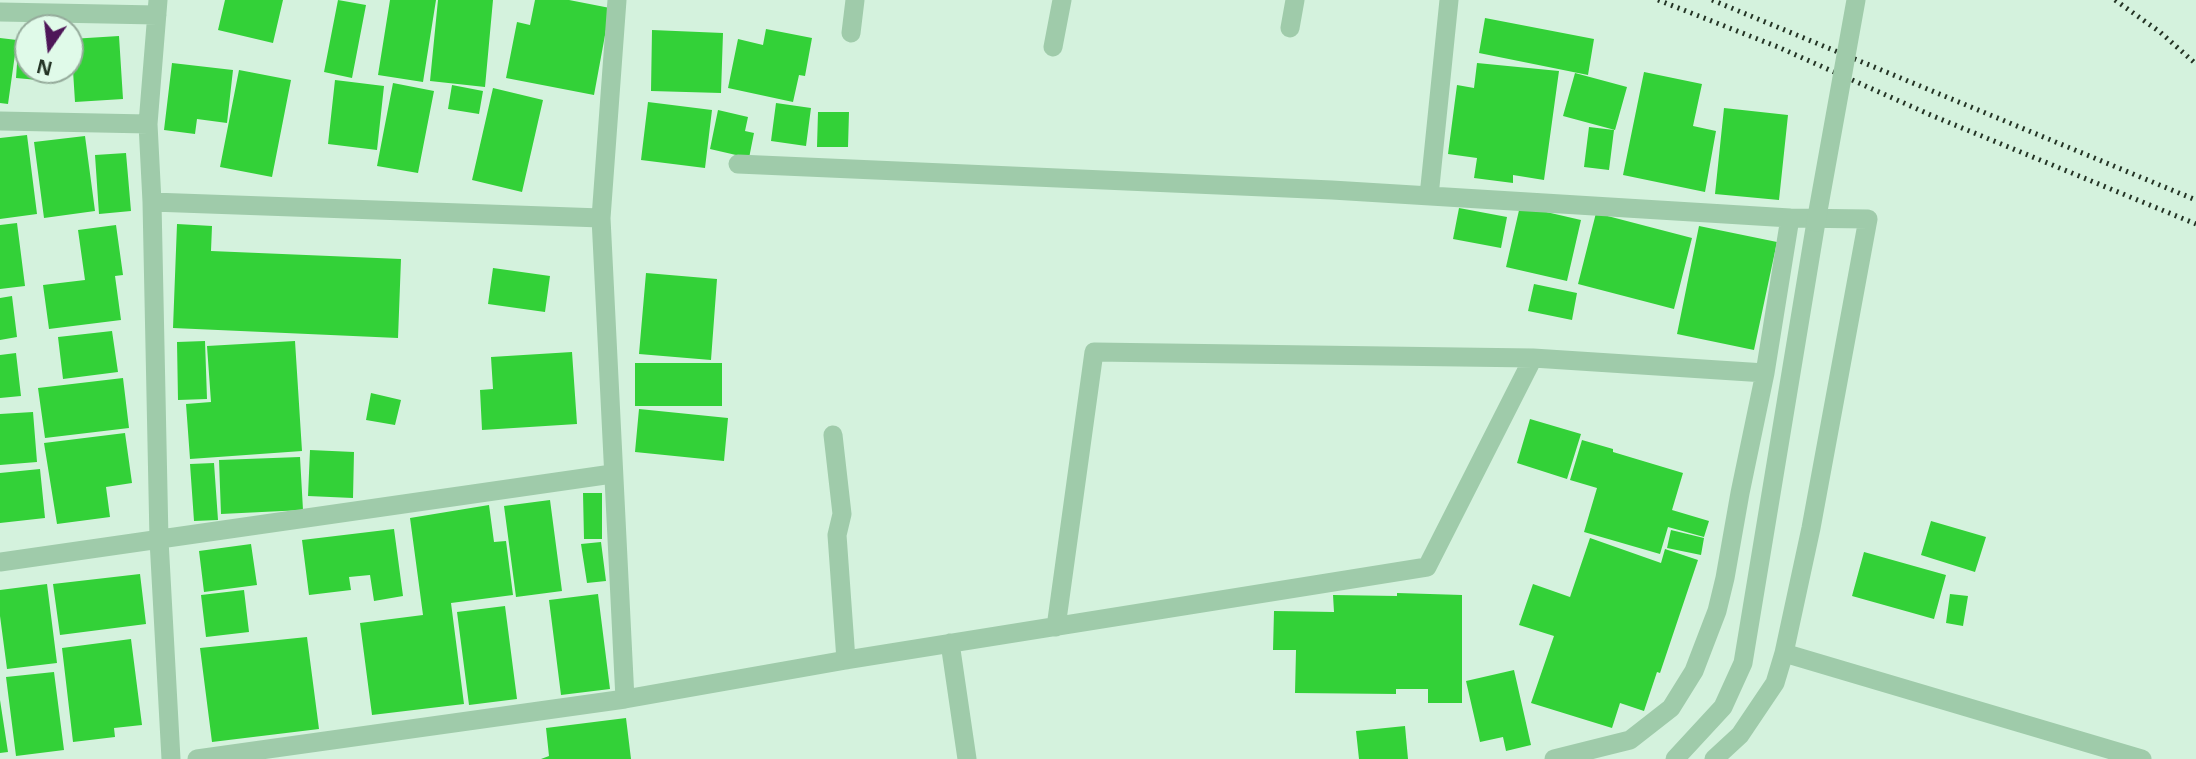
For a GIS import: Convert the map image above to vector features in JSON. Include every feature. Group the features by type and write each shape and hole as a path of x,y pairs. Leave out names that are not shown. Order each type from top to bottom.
{"street":[{"path":"617,0 601,218 625,699"},
{"path":"851,33 855,0"},
{"path":"1053,47 1062,0"},
{"path":"1290,28 1295,0"},
{"path":"1429,196 1449,0"},
{"path":"1675,759 1723,707 1743,663 1816,222 1856,0"},
{"path":"0,12 158,8 148,124 159,540 171,759"},
{"path":"0,121 148,124"},
{"path":"738,164 1332,190 1790,218 1868,219 1811,528 1784,653 1775,683 1740,735 1714,759"},
{"path":"152,202 601,218"},
{"path":"1554,759 1630,740 1671,708 1694,671 1723,589 1765,373 1790,218"},
{"path":"1056,627 1094,352 1533,358 1765,373"},
{"path":"197,759 625,699 846,660 1427,567 1533,358"},
{"path":"833,435 842,514 837,536 846,660"},
{"path":"0,562 612,474"},
{"path":"950,643 967,759"},
{"path":"1784,653 2142,759"}],"building":[{"path":"225,0 283,0 273,43 218,30"},
{"path":"338,0 366,5 352,78 324,72"},
{"path":"390,0 436,0 423,82 378,75"},
{"path":"438,0 493,0 485,87 430,81"},
{"path":"535,0 569,0 610,8 594,95 506,78 517,22 530,25"},
{"path":"1485,18 1594,39 1588,75 1479,53"},
{"path":"766,29 812,38 805,76 799,75 793,102 728,88 738,39 763,45"},
{"path":"652,30 723,33 721,93 651,91"},
{"path":"119,36 123,99 75,102 74,84 84,84 84,38"},
{"path":"0,38 14,40 14,61 8,104 0,103"},
{"path":"172,63 233,70 227,123 197,119 195,134 164,130"},
{"path":"1477,63 1559,71 1544,180 1513,175 1513,183 1474,178 1477,158 1448,154 1457,85 1474,88"},
{"path":"239,70 291,80 272,177 220,167"},
{"path":"1644,72 1702,84 1693,126 1716,131 1705,192 1623,175"},
{"path":"1575,73 1627,87 1615,130 1563,116"},
{"path":"335,80 384,86 377,150 328,144"},
{"path":"393,83 434,91 418,173 377,166"},
{"path":"452,85 483,91 479,114 448,109"},
{"path":"493,88 543,100 522,192 472,180"},
{"path":"648,102 712,110 705,168 641,160"},
{"path":"776,103 811,108 806,146 771,141"},
{"path":"1724,108 1788,115 1779,200 1715,194"},
{"path":"718,110 748,117 745,131 754,133 749,158 710,149"},
{"path":"818,112 849,112 848,147 817,147"},
{"path":"1589,127 1614,130 1609,170 1584,167"},
{"path":"27,135 37,214 0,219 0,138"},
{"path":"85,136 95,211 44,218 34,142"},
{"path":"126,153 131,211 99,214 95,155"},
{"path":"1520,206 1581,220 1567,281 1506,267"},
{"path":"1459,208 1507,217 1501,248 1453,239"},
{"path":"1596,213 1692,238 1674,309 1578,284"},
{"path":"17,223 25,286 0,289 0,225"},
{"path":"177,224 212,226 211,251 401,259 398,338 173,328"},
{"path":"116,225 123,275 115,276 121,320 49,329 43,285 85,280 78,230"},
{"path":"1699,226 1777,242 1754,350 1677,334"},
{"path":"493,268 550,276 545,312 488,304"},
{"path":"646,273 717,279 711,360 639,354"},
{"path":"1534,284 1577,293 1572,320 1528,311"},
{"path":"12,296 17,337 0,340 0,298"},
{"path":"112,331 118,372 63,379 58,337"},
{"path":"205,341 207,399 178,400 177,342"},
{"path":"295,341 302,451 190,459 186,404 211,402 207,346"},
{"path":"572,352 577,424 482,430 480,390 493,389 491,357"},
{"path":"16,353 21,396 0,398 0,355"},
{"path":"635,363 722,363 722,406 635,406"},
{"path":"123,378 129,428 45,438 38,388"},
{"path":"371,393 401,400 395,425 366,420"},
{"path":"639,409 728,418 724,461 635,452"},
{"path":"33,412 37,462 0,465 0,414"},
{"path":"1530,419 1581,434 1567,479 1517,463"},
{"path":"125,433 132,483 106,487 110,517 57,524 44,443"},
{"path":"1582,440 1683,473 1672,510 1709,521 1704,537 1668,527 1660,554 1584,532 1597,488 1570,480"},
{"path":"310,450 354,452 353,498 308,496"},
{"path":"300,457 303,510 221,514 219,460"},
{"path":"214,463 218,520 194,521 190,464"},
{"path":"40,469 45,518 0,523 0,473"},
{"path":"583,493 602,493 602,539 584,539"},
{"path":"550,500 562,591 516,597 504,506"},
{"path":"489,505 494,542 506,541 513,595 451,603 464,704 372,715 360,623 423,615 410,518"},
{"path":"1931,521 1986,537 1975,572 1921,555"},
{"path":"394,529 403,596 374,601 370,575 349,577 351,590 309,595 302,540"},
{"path":"1671,530 1704,538 1701,555 1667,548"},
{"path":"1590,538 1661,563 1665,549 1698,560 1660,673 1657,672 1644,711 1620,703 1612,728 1531,703 1554,636 1519,625 1533,584 1570,597"},
{"path":"601,542 606,581 587,583 581,544"},
{"path":"251,544 257,585 204,592 199,551"},
{"path":"1864,552 1946,575 1934,619 1852,596"},
{"path":"140,574 146,624 60,635 53,584"},
{"path":"47,584 57,663 7,669 0,616 0,590"},
{"path":"244,590 249,632 206,637 201,595"},
{"path":"1397,593 1462,595 1462,703 1428,703 1428,689 1396,689 1396,694 1295,693 1296,650 1273,650 1274,611 1334,612 1333,595 1397,596"},
{"path":"598,594 610,689 561,695 549,600"},
{"path":"1950,594 1968,596 1963,626 1946,623"},
{"path":"505,606 517,699 469,705 457,612"},
{"path":"307,637 319,729 212,742 200,648"},
{"path":"131,639 142,725 114,728 115,737 73,742 62,648"},
{"path":"1514,670 1531,745 1506,751 1503,737 1480,742 1466,681"},
{"path":"54,672 64,750 16,756 6,677"},
{"path":"0,700 8,752 0,753"},
{"path":"626,718 631,759 541,759 549,756 546,728"},
{"path":"1405,726 1408,759 1359,759 1356,731"}],"railway":[{"path":"1658,0 1778,47 1933,116 2196,224"},
{"path":"1712,0 2196,200"},
{"path":"2115,0 2160,32 2196,64"}]}
